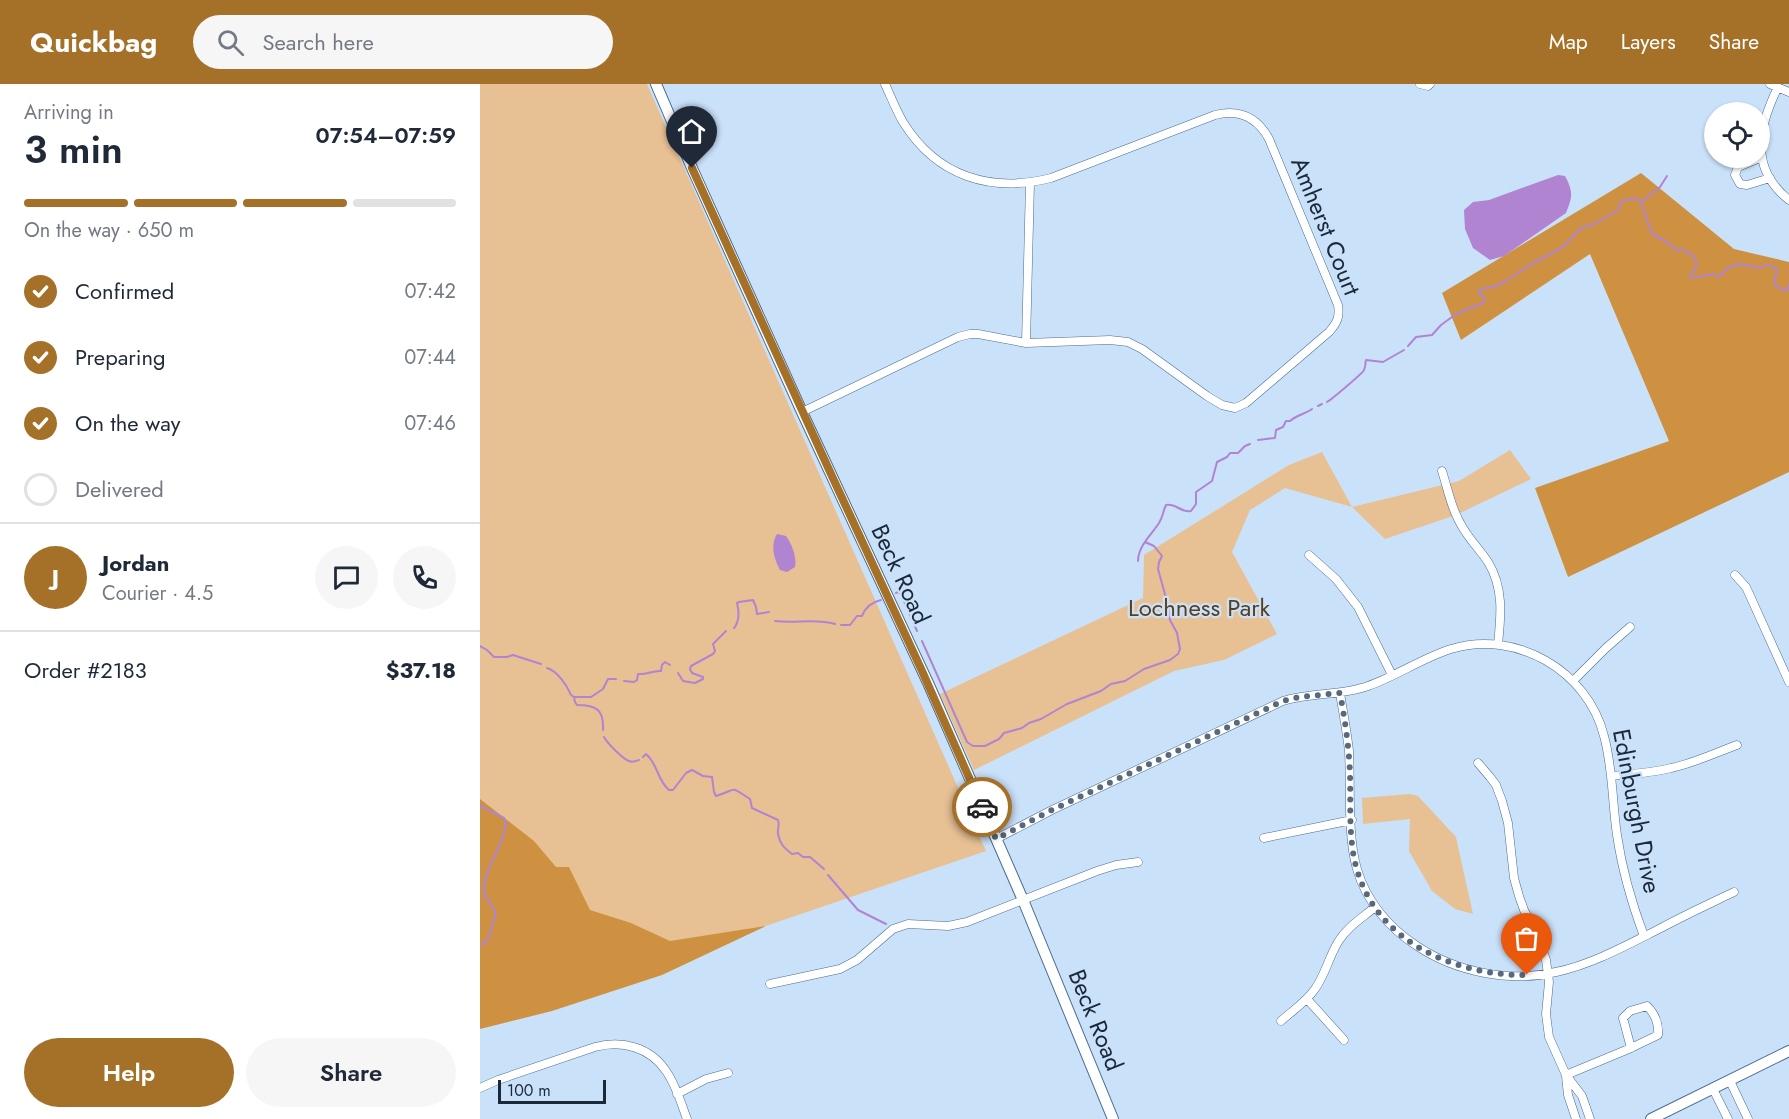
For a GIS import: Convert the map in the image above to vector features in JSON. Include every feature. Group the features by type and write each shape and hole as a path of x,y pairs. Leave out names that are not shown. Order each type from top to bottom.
{"main road":[{"name":"Beck Road","path":"656,84 802,412 925,676 1023,900 1113,1119"},
{"path":"1651,1119 1789,1051"}],"street":[{"name":"Amherst Court","path":"802,412 963,335 978,334 1026,343 1110,340 1128,342 1143,349 1214,401 1229,408 1235,408 1246,403 1329,332 1337,322 1340,312 1269,139 1261,127 1248,116 1231,113 1215,115 1072,172 1030,183 1011,184 968,177 936,159 903,122 885,84"},
{"path":"1420,84 1428,86 1430,84"},
{"path":"1770,102 1774,86 1789,92"},
{"path":"1738,168 1735,175 1740,184 1747,185 1770,178"},
{"path":"1766,168 1776,187 1789,200"},
{"path":"1026,343 1030,183"},
{"path":"1442,471 1455,513 1463,528 1488,561 1496,580 1501,606 1498,644"},
{"path":"1309,555 1336,579 1358,607 1392,675"},
{"path":"1735,575 1746,587 1789,682"},
{"path":"1573,681 1630,627"},
{"name":"Edinburgh Drive","path":"996,839 1052,810 1283,701 1340,693 1367,686 1450,649 1473,644 1498,644 1539,656 1558,668 1573,681 1590,702 1600,721 1607,747 1620,852 1644,936"},
{"path":"1340,693 1349,750 1353,850 1357,869 1375,907 1392,926 1430,954 1476,971 1502,975 1549,974 1589,962 1734,892"},
{"path":"1611,776 1670,768 1737,745"},
{"path":"1478,763 1496,785 1502,801 1508,823 1518,896 1539,939 1549,974 1546,1024 1550,1037 1566,1075 1582,1096 1590,1119"},
{"path":"1264,837 1352,820"},
{"path":"770,984 840,969 857,960 893,929 901,926 908,924 948,926 967,922 1097,871 1138,862"},
{"path":"1281,1021 1306,999 1321,980 1341,937 1375,907"},
{"path":"1306,999 1344,1040"},
{"path":"1566,1075 1631,1048 1658,1035 1659,1025 1647,1006 1630,1011 1623,1018 1631,1048"},
{"path":"480,1088 595,1047 620,1044 642,1050 658,1061 670,1078 687,1119"},
{"path":"677,1094 706,1079 728,1073"},
{"path":"1566,1075 1568,1095 1576,1119"},
{"path":"1730,1081 1748,1119"},
{"path":"1713,1089 1728,1119"}],"green space":[{"path":"480,84 647,84 986,851 480,1023"},
{"path":"1510,450 1531,479 1456,515 1385,539 1352,507 1459,481"},
{"name":"Lochness Park","path":"1322,452 1352,507 1285,488 1250,510 1232,552 1277,634 1224,660 1174,671 974,770 940,694 1143,598 1144,555 1289,465"},
{"path":"1410,794 1418,796 1456,837 1473,914 1455,909 1432,891 1409,851 1410,819 1363,824 1362,798"}],"shaded area":[{"path":"1641,173 1734,249 1789,262 1789,472 1568,577 1535,488 1669,441 1590,254 1461,340 1442,293"},
{"path":"1558,175 1565,176 1571,190 1566,213 1504,256 1490,260 1473,248 1465,229 1464,210 1473,202 1489,200"},
{"path":"777,534 786,536 795,555 795,567 787,572 780,570 775,557 773,547"},
{"path":"480,799 534,841 556,867 569,867 590,910 631,923 670,941 766,926 662,975 552,1011 480,1029"}],"waterway":[{"path":"1641,203 1660,187 1667,176"},
{"path":"1408,346 1416,337 1432,335 1456,314 1483,303 1485,298 1478,292 1480,289 1493,287 1506,281 1563,247 1581,228 1594,224 1618,210 1621,201 1637,198 1652,234 1676,250 1693,256 1696,268 1690,275 1692,278 1714,274 1719,277 1728,268 1738,264 1761,268 1771,265 1777,270 1774,284 1784,291 1788,289 1789,284"},
{"path":"1327,402 1365,369 1366,360 1383,362 1404,350"},
{"path":"1318,406 1322,404"},
{"path":"1258,440 1275,438 1276,430 1283,427 1286,421 1312,409"},
{"path":"1138,561 1140,550 1160,521 1166,505 1191,511 1196,504 1196,492 1212,481 1217,462 1230,453 1238,453 1250,444"},
{"path":"922,641 967,742 973,746 985,746 999,739 1004,733 1022,728 1067,704 1101,691 1111,684 1125,681 1144,669 1170,660 1178,654 1180,649 1177,633 1170,620 1158,569 1162,556 1154,546 1145,542"},
{"path":"896,593 901,594 917,631"},
{"path":"734,628 738,619 737,603 739,602 753,600 757,614 769,612"},
{"path":"841,625 850,625 857,616 862,616 869,606 881,600"},
{"path":"775,621 820,621 835,624"},
{"path":"678,673 683,681 695,683 703,679 692,673 691,666 713,654 715,651 713,644 726,631"},
{"path":"480,646 494,657 513,655 541,664"},
{"path":"624,681 634,682 638,674 661,671 665,662 670,665"},
{"path":"547,668 561,679 577,705 590,706 598,710 602,718 603,730"},
{"path":"574,697 591,697 603,689 608,679 616,679"},
{"path":"604,737 626,760 632,762 639,760"},
{"path":"643,757 646,754 650,758 662,782 669,790 673,790 686,773 692,770 703,776 712,777 716,796 733,790 739,792 750,799 752,808 778,820 779,837 787,850 792,854 798,853 803,857 810,857 824,869"},
{"path":"480,806 506,821 505,830 488,871 484,888 495,917 488,939 480,945"},
{"path":"828,875 858,910 886,924"}],"way so far":[{"path":"982,807 996,839 1052,810 1283,701 1340,693 1349,750 1353,850 1360,878 1375,907 1401,934 1420,948 1441,959 1464,968 1488,973 1527,975"}],"route":[{"path":"692,168 909,641 982,807"}]}
